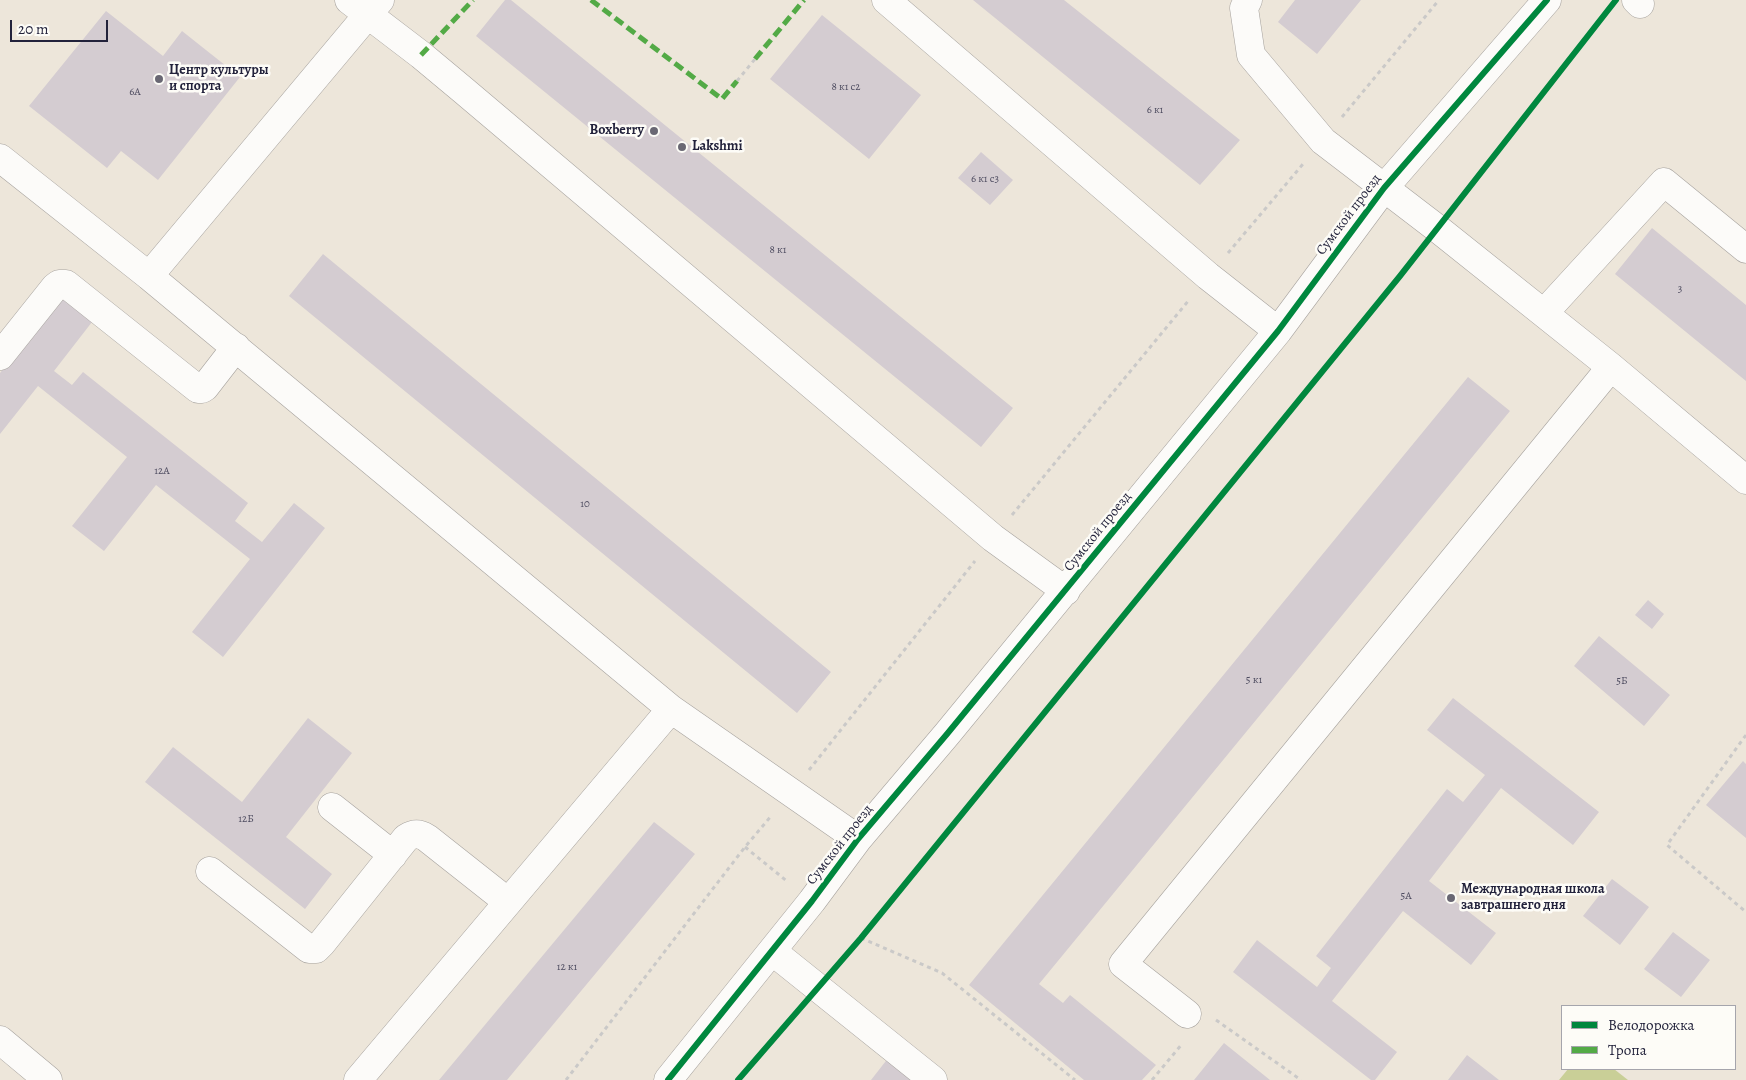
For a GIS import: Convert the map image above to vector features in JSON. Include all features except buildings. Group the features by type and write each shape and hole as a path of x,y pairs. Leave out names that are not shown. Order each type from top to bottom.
{"street":[{"path":"886,0 1208,276 1278,331"},
{"path":"1248,0 1244,8 1251,55 1323,141 1544,313 1746,480"},
{"name":"Сумской проезд","path":"668,1080 772,951 858,839 1066,591 1278,331 1384,188 1547,0"},
{"path":"149,276 366,5 421,55 993,538 1066,591"},
{"path":"0,158 149,276 671,709 858,839"},
{"path":"1544,313 1664,182 1746,250"},
{"path":"0,356 55,287 62,284 66,284 198,389 205,387 236,348"},
{"path":"1187,1014 1123,964 1612,368"},
{"path":"358,1080 671,709"},
{"path":"332,806 393,855"},
{"path":"210,871 308,949 316,949 406,838 413,834 420,834 508,902"},
{"path":"772,951 933,1080"},
{"path":"0,1040 48,1080"}],"path":[{"path":"737,81 755,59"},
{"path":"1746,735 1666,845 1746,912"},
{"path":"745,847 790,884"},
{"path":"854,945 867,930"},
{"path":"861,938 942,973 1075,1080"},
{"path":"1187,1014 1206,1011 1302,1080"},
{"path":"1152,1080 1183,1042"}],"green space":[{"path":"1567,1070 1615,1070 1628,1080 1559,1080"}],"marked path":[{"path":"421,55 473,0"},
{"path":"591,0 722,99 737,81"},
{"path":"755,59 804,0"}],"cycle path":[{"path":"668,1080 812,901 858,839 947,734 1278,331 1384,188 1547,0"},
{"path":"738,1080 861,938 1400,276 1616,0"}],"place":[{"name":"Центр культуры и спорта","path":"159,79"},
{"name":"Boxberry","path":"654,131"},
{"name":"Lakshmi","path":"682,147"},
{"name":"Международная школа завтрашнего дня","path":"1451,898"}]}
